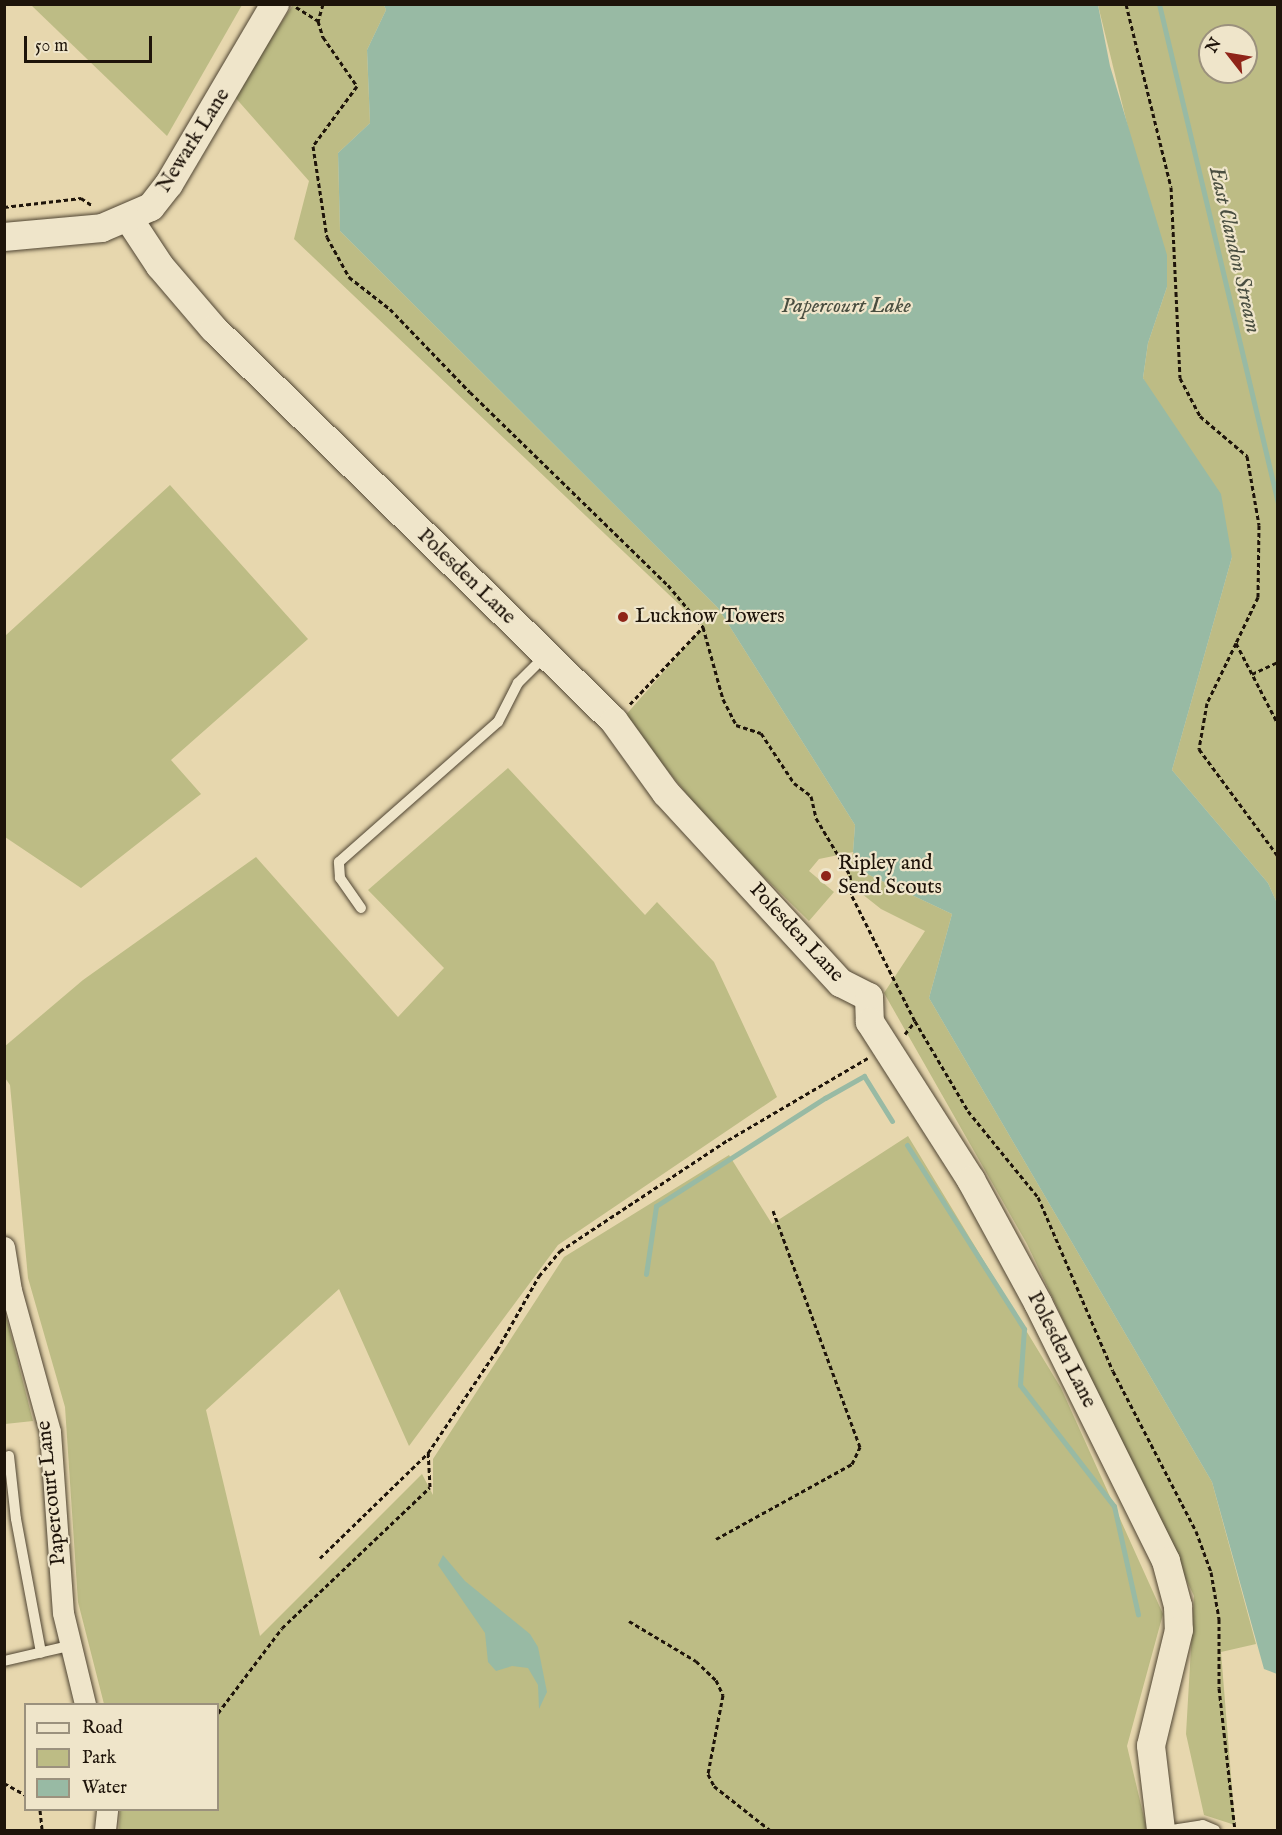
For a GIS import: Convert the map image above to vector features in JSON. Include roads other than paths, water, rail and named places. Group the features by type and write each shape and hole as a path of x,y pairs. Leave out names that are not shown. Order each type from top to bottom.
{"street":[{"name":"Newark Lane","path":"4,237 102,228 129,219 151,207 169,184 276,4"},
{"name":"Polesden Lane","path":"129,219 160,266 214,329 614,721 666,793 841,983 871,993 870,1022 971,1180 1033,1293 1170,1572 1179,1630 1151,1746 1161,1830"},
{"name":"Papercourt Lane","path":"4,1247 11,1290 50,1432 63,1612 69,1646 85,1703"},
{"path":"105,1830 107,1811"}],"lane":[{"path":"361,908 340,878 339,862 498,722 518,683 546,655"},
{"path":"9,1456 16,1519 41,1653"},
{"path":"4,1661 69,1646"},
{"path":"1172,1830 1203,1824 1215,1830"}],"water":[{"name":"Papercourt Lake","path":"384,5 1098,5 1110,66 1167,255 1167,287 1148,343 1143,378 1221,494 1232,557 1172,770 1268,883 1277,903 1277,1674 1264,1669 1212,1482 929,998 952,914 865,873 853,852 855,825 718,608 340,231 338,153 370,123 367,50 386,10"},
{"path":"443,1555 465,1581 530,1634 538,1647 547,1692 539,1709 538,1685 528,1668 512,1666 496,1671 488,1662 485,1633 438,1565"}],"waterway":[{"name":"East Clandon Stream","path":"1159,4 1278,503"},
{"path":"646,1274 656,1206 825,1098 864,1076 892,1121"},
{"path":"907,1145 1024,1329 1020,1385 1114,1506 1138,1614"}],"place":[{"name":"Lucknow Towers","path":"623,617"},
{"name":"Ripley and Send Scouts","path":"826,876"}]}
